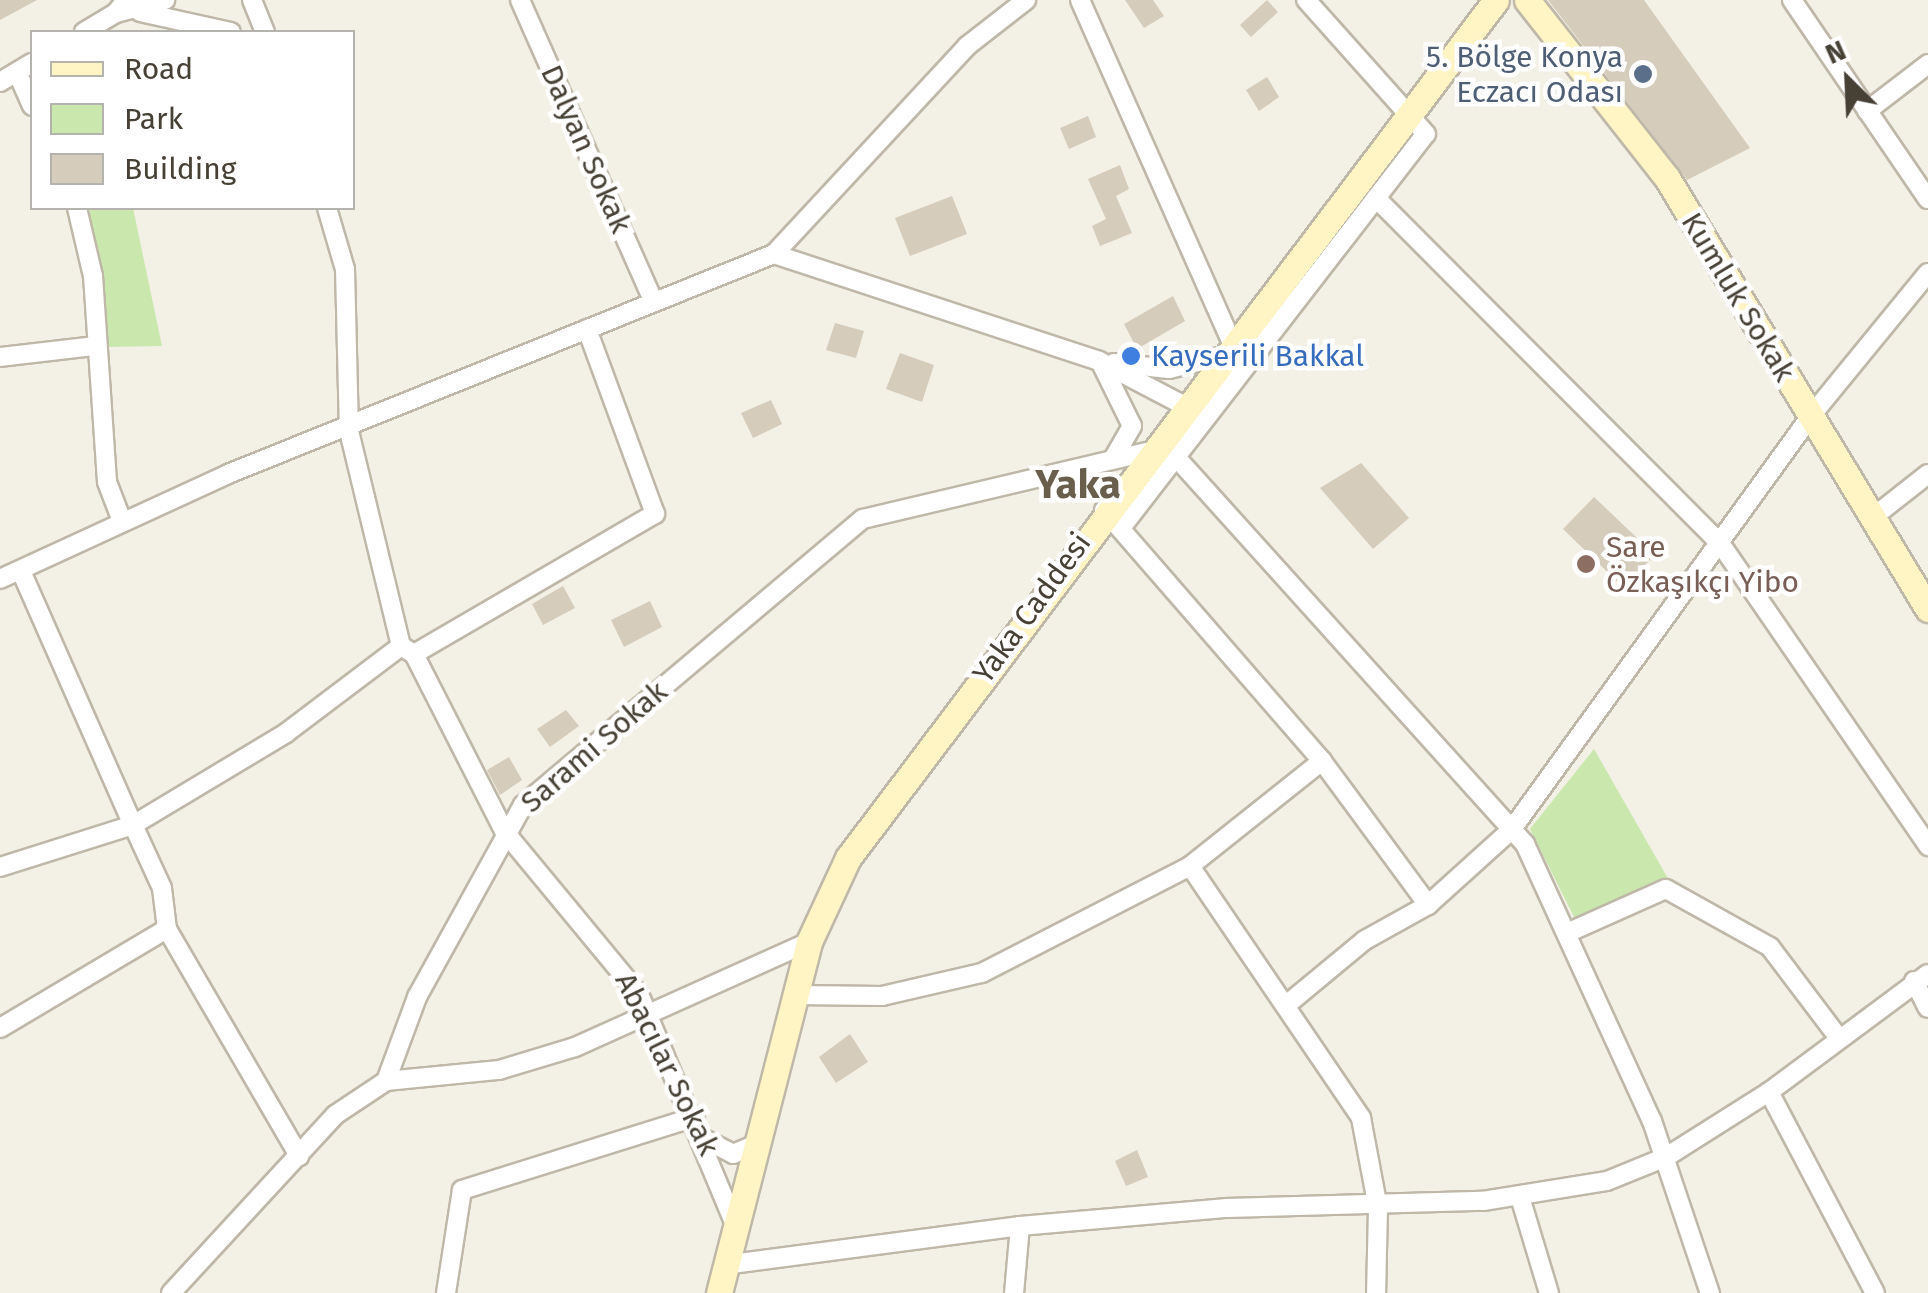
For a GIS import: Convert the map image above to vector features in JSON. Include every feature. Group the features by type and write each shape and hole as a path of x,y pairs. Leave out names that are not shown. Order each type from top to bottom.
{"street":[{"path":"88,30 128,8 165,0"},
{"path":"252,0 265,30"},
{"name":"Dalyan Sokak","path":"520,0 652,298"},
{"path":"0,579 122,521 349,431 652,298 774,254 967,46 1026,0"},
{"path":"1080,0 1225,349 1169,369 1099,361"},
{"path":"1306,0 1426,134 1175,456 1113,519 1322,761 1428,905"},
{"name":"Yaka Caddesi","path":"718,1293 809,942 848,858 1113,519 1147,452 1496,0"},
{"name":"Kumluk Sokak","path":"1526,0 1667,178 1872,518 1924,595"},
{"path":"1792,0 1926,191"},
{"path":"128,8 222,30"},
{"path":"1867,111 1928,64"},
{"path":"0,82 25,68 30,95"},
{"path":"1376,198 1720,543 1928,846"},
{"path":"77,210 93,276 107,482 122,521"},
{"name":"Abacılar Sokak","path":"328,210 344,269 349,431 407,650 504,831 617,960 695,1117 735,1232"},
{"path":"774,254 1099,361 1183,405"},
{"path":"1290,1002 1365,940 1428,905 1512,829 1810,417 1928,273"},
{"path":"0,867 133,825 286,733 407,650 655,514 587,328"},
{"path":"0,357 95,346"},
{"path":"1099,361 1132,426 1106,465"},
{"name":"Sarami Sokak","path":"386,1081 417,997 504,831 523,804 864,519 1106,465 1147,452"},
{"path":"1175,456 1512,829 1567,933 1666,1157 1710,1293"},
{"path":"1872,518 1928,474"},
{"path":"21,570 162,888 167,929 299,1156"},
{"path":"796,995 882,996 982,973 1190,866 1322,761"},
{"path":"1190,866 1290,1002 1361,1118 1378,1208 1376,1293"},
{"path":"1567,933 1666,889 1770,947 1838,1037"},
{"path":"0,1028 167,929"},
{"path":"171,1293 336,1115 386,1081 499,1070 648,1016 809,942"},
{"path":"724,1265 1020,1226 1227,1208 1378,1208 1520,1197 1607,1181 1666,1157 1769,1092 1921,977 1928,1008"},
{"path":"1769,1092 1875,1293"},
{"path":"446,1293 462,1190 695,1117"},
{"path":"704,1138 733,1154 757,1144"},
{"path":"1520,1197 1549,1293"},
{"path":"1014,1293 1020,1226"}],"green space":[{"path":"89,210 133,210 162,346 108,347"},
{"path":"1594,749 1670,882 1576,921 1530,829"}],"building":[{"path":"0,0 37,0 0,20"},
{"path":"1125,0 1153,0 1164,16 1144,28"},
{"path":"1267,0 1278,12 1251,37 1240,25"},
{"name":"5. Bölge Konya Eczacı Odası","path":"1548,0 1644,0 1750,148 1687,180"},
{"path":"1267,77 1279,97 1259,111 1246,90"},
{"path":"1088,116 1096,137 1069,149 1060,128"},
{"path":"1120,165 1129,189 1116,196 1132,233 1100,246 1092,226 1106,219 1088,179"},
{"path":"952,196 967,234 910,256 895,218"},
{"path":"1173,296 1185,321 1137,349 1124,324"},
{"path":"835,323 864,331 856,358 826,350"},
{"path":"900,353 934,365 922,402 886,389"},
{"path":"771,400 782,424 753,438 741,413"},
{"path":"1361,463 1409,518 1373,549 1320,488"},
{"path":"1594,497 1655,555 1623,587 1563,529"},
{"path":"563,586 575,608 543,625 532,604"},
{"path":"650,601 662,627 624,647 611,620"},
{"path":"566,710 579,726 550,747 537,729"},
{"path":"509,757 522,780 500,795 487,770"},
{"path":"850,1034 868,1062 836,1083 819,1057"},
{"path":"1137,1150 1148,1177 1126,1186 1115,1161"}],"place":[{"name":"5. Bölge Konya Eczacı Odası","path":"1643,74"},
{"name":"Kayserili Bakkal","path":"1131,356"},
{"name":"Sare Özkaşıkçı Yibo","path":"1586,564"}],"district":[{"name":"Yaka","path":"1078,485"}]}
